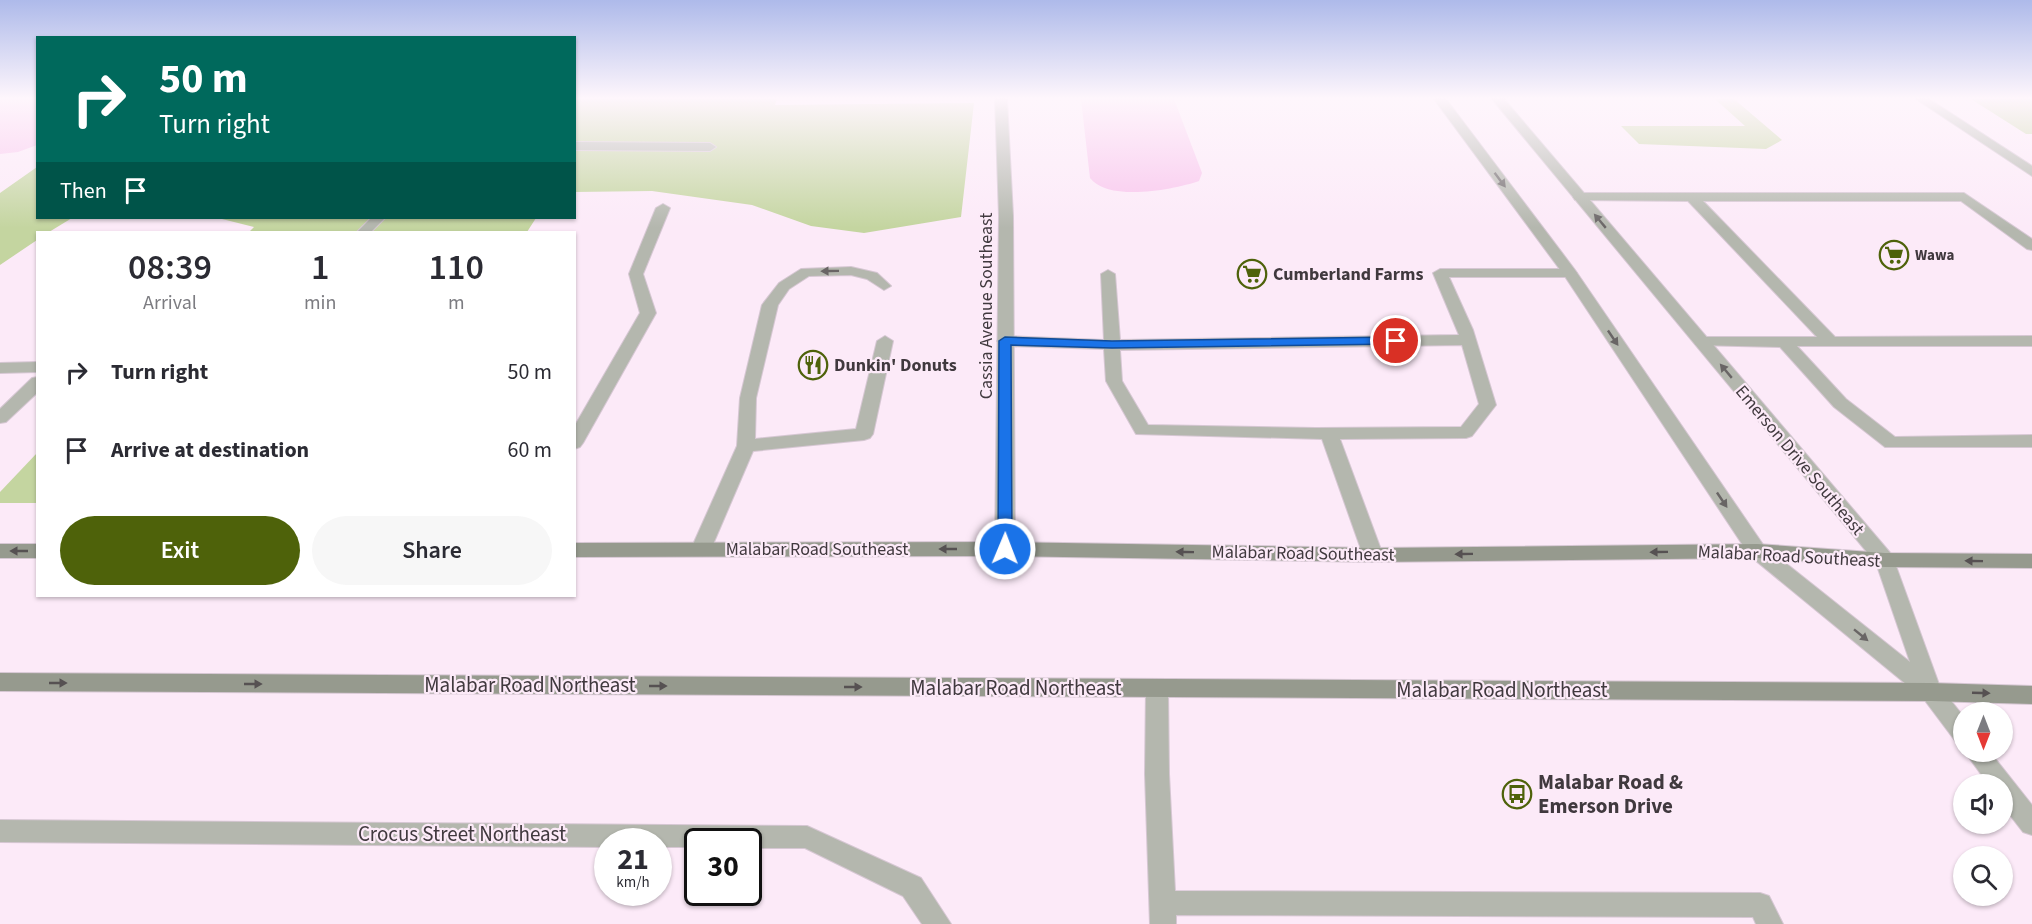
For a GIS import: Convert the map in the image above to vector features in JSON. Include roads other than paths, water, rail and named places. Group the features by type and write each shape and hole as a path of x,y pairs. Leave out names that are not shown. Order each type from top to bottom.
{"main road":[{"name":"Malabar Road Southeast","path":"576,550 1005,549 1373,555 1757,551 1885,560 2032,561"},
{"path":"0,551 36,551"},
{"name":"Malabar Road Northeast","path":"0,682 1931,692 2032,695"}],"street":[{"name":"Cassia Avenue Southeast","path":"1003,142 1006,216 1005,549"},
{"path":"1472,142 1570,273 1757,551 1931,692 1953,721"},
{"name":"Emerson Drive Southeast","path":"1534,142 1885,560 1931,692"},
{"path":"1987,142 2032,172"},
{"path":"576,146 710,147"},
{"path":"1580,197 1964,197 2032,246"},
{"path":"1692,197 1830,342"},
{"path":"576,439 648,313 636,274 663,208"},
{"path":"365,231 377,219"},
{"path":"701,549 746,446 748,398 770,305 784,286 806,272 851,271 872,276 884,286"},
{"path":"1108,274 1114,381 1142,430 1329,434 1466,432 1488,405 1467,340 1440,273 1570,273"},
{"path":"1005,341 1112,345 1467,340"},
{"path":"746,446 864,434 885,341"},
{"path":"1702,342 2032,341"},
{"path":"1785,343 1840,403 1891,442 2032,441"},
{"path":"0,368 36,367"},
{"path":"0,418 36,384"},
{"path":"1329,434 1373,555"},
{"path":"1157,689 1162,913 1760,905 1770,924"},
{"path":"1984,762 1993,774"},
{"path":"2013,799 2032,824"},
{"name":"Crocus Street Northeast","path":"0,831 807,837 912,887 938,924"}],"place":[{"name":"Wawa","path":"1894,255"},
{"name":"Cumberland Farms","path":"1252,274"},
{"name":"Dunkin' Donuts","path":"813,365"},
{"name":"Malabar Road & Emerson Drive","path":"1517,794"}]}
